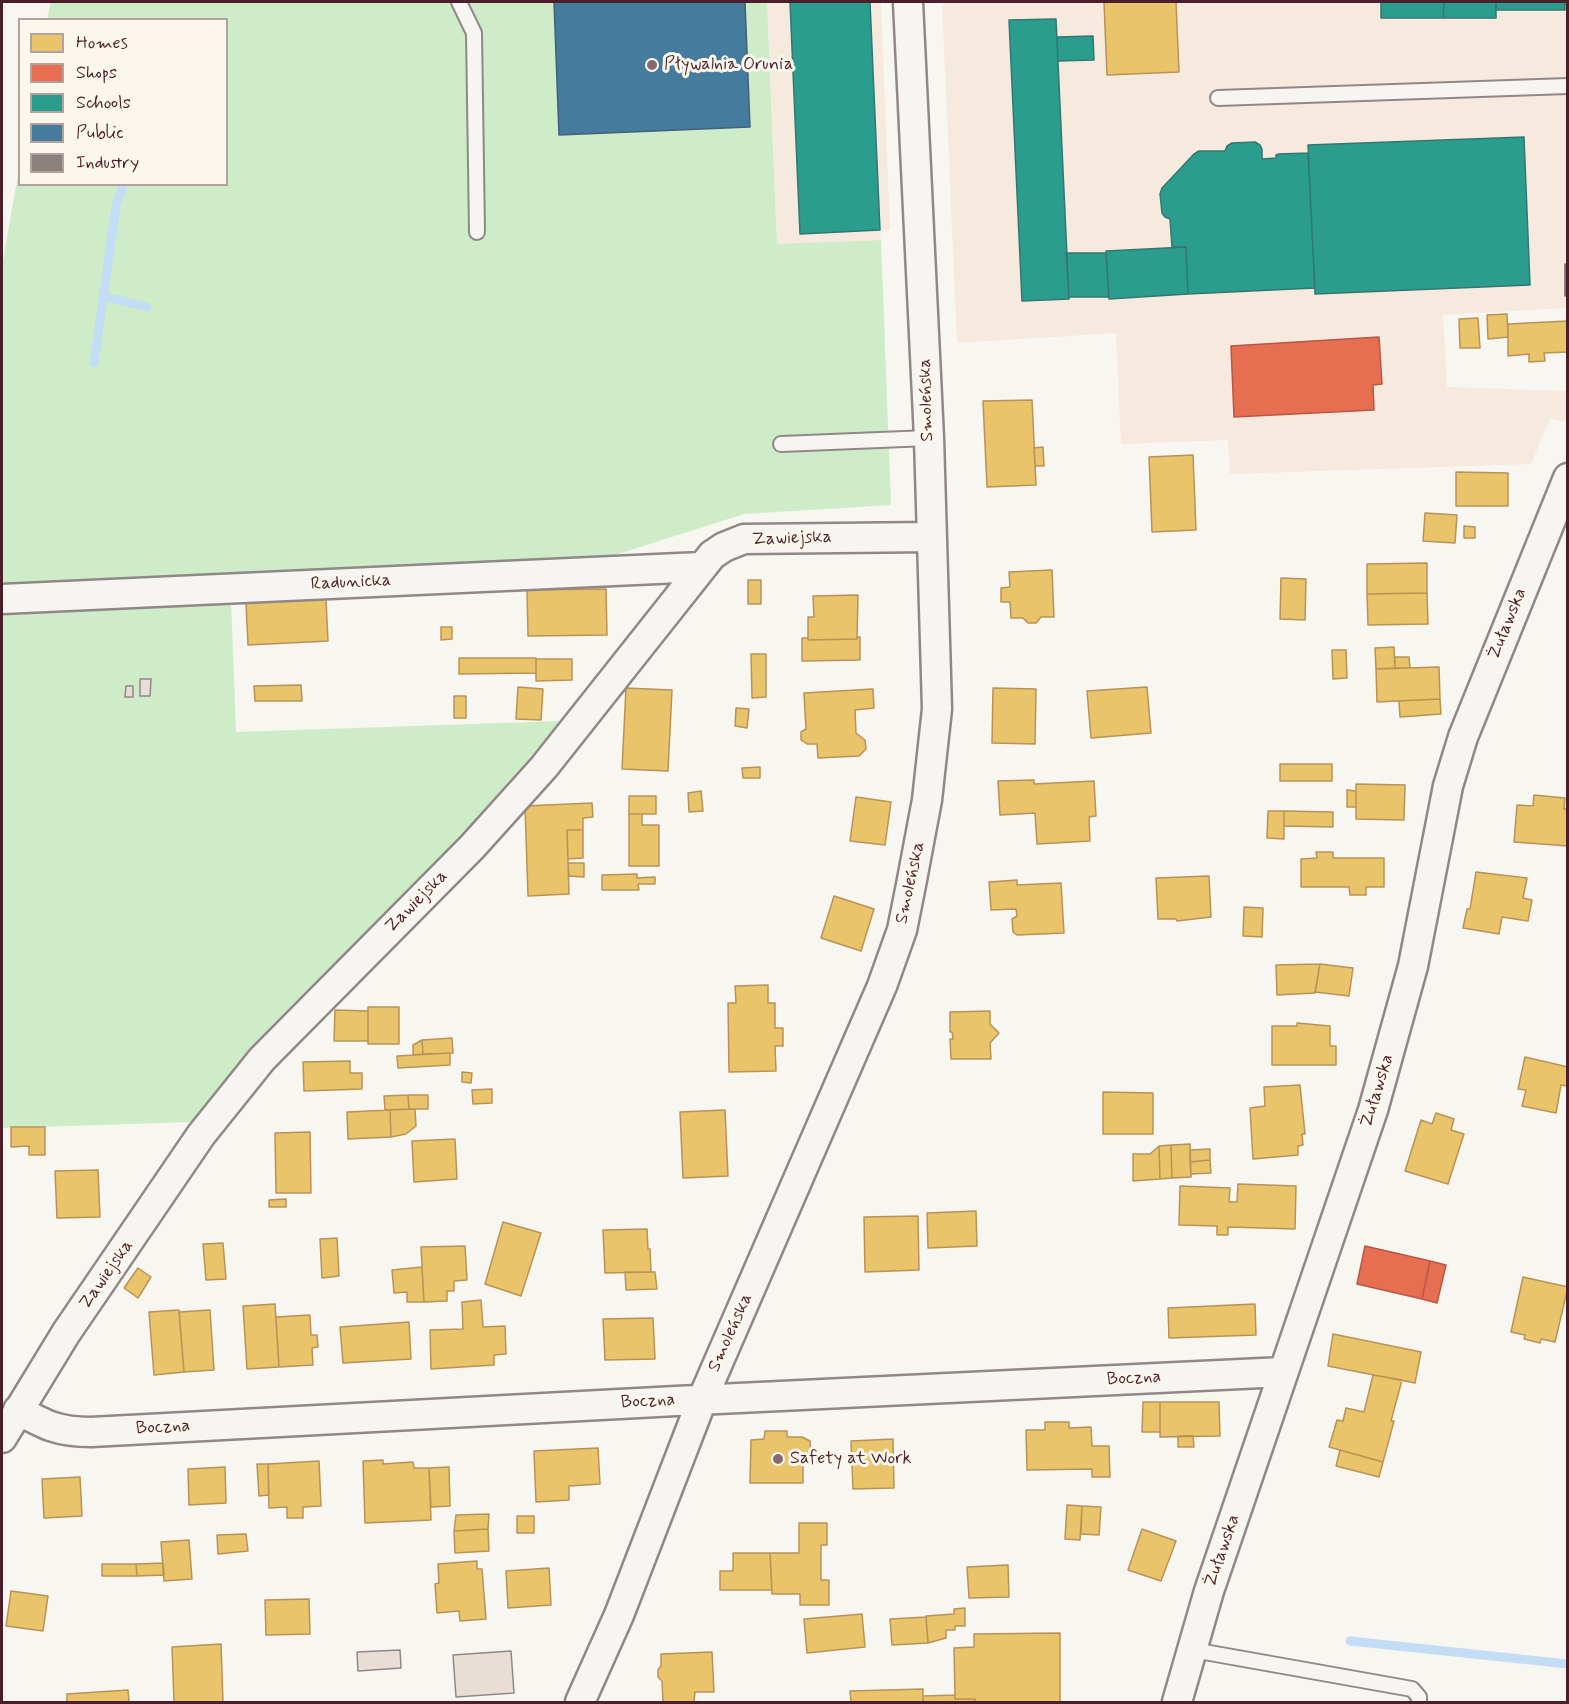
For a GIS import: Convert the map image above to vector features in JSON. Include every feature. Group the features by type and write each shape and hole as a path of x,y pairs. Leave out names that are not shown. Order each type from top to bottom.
{"street":[{"name":"Smoleńska","path":"580,1702 619,1615 702,1400 880,992 902,930 927,800 937,709 929,438 908,2"},
{"name":"Żuławska","path":"1177,1702 1209,1591 1379,1088 1413,966 1448,786 1463,737 1568,478"},
{"name":"Zawiejska","path":"2,1438 66,1334 201,1135 262,1059 472,848 530,783 712,555 744,539 932,537"},
{"name":"Radunicka","path":"2,598 701,567"},
{"name":"Boczna","path":"18,1410 47,1426 61,1430 91,1432 1283,1372"}],"lane":[{"path":"459,2 474,33 477,232"},
{"path":"1218,98 1568,86"},
{"path":"781,444 929,438"},
{"path":"1192,1650 1412,1689 1419,1697 1419,1702"}],"shaded area":[{"path":"767,2 881,2 890,230 880,230 881,240 777,245"},
{"path":"942,2 1567,2 1567,308 1443,315 1447,387 1567,391 1567,420 1562,422 1550,418 1531,464 1230,474 1228,440 1121,444 1116,333 957,343"}],"green space":[{"path":"51,2 767,2 777,244 881,240 891,505 744,514 596,561 2,587 2,266 18,175 18,186 228,186 228,18 47,18"},
{"path":"231,600 236,732 562,721 407,896 297,1001 194,1122 2,1128 2,612"}],"building: Homes":[{"path":"1104,2 1176,2 1179,72 1107,75"},
{"path":"1507,314 1508,337 1488,339 1487,315"},
{"path":"1478,318 1480,348 1460,348 1459,319"},
{"path":"1568,321 1568,352 1544,353 1545,361 1529,362 1529,354 1508,356 1508,324"},
{"path":"1032,400 1036,485 987,487 983,401"},
{"path":"1043,447 1044,466 1035,466 1034,448"},
{"path":"1193,455 1196,530 1152,532 1149,457"},
{"path":"1456,472 1508,473 1508,506 1456,506"},
{"path":"1425,513 1457,515 1455,543 1423,541"},
{"path":"1464,526 1475,527 1475,538 1464,538"},
{"path":"1427,563 1427,593 1367,594 1367,564"},
{"path":"1052,570 1054,617 1041,617 1036,623 1028,623 1023,618 1011,618 1010,602 1001,602 1001,588 1010,587 1009,572"},
{"path":"1281,578 1306,579 1305,620 1280,619"},
{"path":"748,580 761,580 761,604 748,604"},
{"path":"606,589 607,635 528,636 527,590"},
{"path":"1427,593 1428,624 1368,625 1367,594"},
{"path":"858,595 857,639 808,640 808,617 814,617 813,596"},
{"path":"326,599 328,641 248,645 246,603"},
{"path":"441,627 452,627 452,639 441,640"},
{"path":"860,637 860,660 802,661 802,638 808,638 808,640 857,639"},
{"path":"1394,647 1395,668 1376,669 1375,648"},
{"path":"1332,650 1346,650 1347,678 1333,679"},
{"path":"751,654 766,654 766,697 752,698"},
{"path":"1395,657 1409,657 1410,668 1395,668"},
{"path":"459,658 536,658 536,673 459,674"},
{"path":"536,659 572,659 572,680 536,681"},
{"path":"1439,667 1440,699 1377,702 1376,669"},
{"path":"301,685 302,701 255,701 254,686"},
{"path":"518,687 543,689 541,720 516,719"},
{"path":"1147,687 1151,733 1091,738 1087,691"},
{"path":"626,688 672,690 668,771 622,769"},
{"path":"993,688 1036,689 1035,744 992,743"},
{"path":"873,689 874,708 855,710 856,733 865,740 866,749 859,756 818,758 817,744 807,744 801,740 801,732 806,729 804,693"},
{"path":"454,696 466,696 466,718 454,718"},
{"path":"1440,699 1441,714 1400,717 1399,701"},
{"path":"736,708 749,709 747,728 735,726"},
{"path":"1280,764 1332,764 1332,781 1280,781"},
{"path":"760,767 760,778 743,778 742,768"},
{"path":"1034,780 1034,784 1094,781 1096,816 1089,817 1090,841 1037,844 1035,813 1000,815 998,781"},
{"path":"1356,784 1405,785 1404,820 1356,819"},
{"path":"1347,790 1356,791 1356,807 1347,807"},
{"path":"701,791 703,811 689,812 688,793"},
{"path":"1534,795 1565,798 1564,809 1568,809 1568,846 1514,842 1517,805 1533,806"},
{"path":"629,796 656,796 656,814 629,814"},
{"path":"856,797 891,802 885,845 850,841"},
{"path":"592,803 593,817 583,818 583,830 567,830 569,894 528,896 525,806"},
{"path":"1268,811 1284,811 1284,839 1267,838"},
{"path":"1284,811 1333,812 1333,827 1284,826"},
{"path":"629,814 642,814 642,825 659,825 659,866 629,866"},
{"path":"567,830 583,830 583,858 568,859"},
{"path":"1316,852 1333,852 1333,858 1384,858 1384,887 1366,887 1366,895 1350,895 1349,887 1301,887 1301,859 1317,858"},
{"path":"568,863 584,863 584,877 569,876"},
{"path":"1476,872 1527,878 1523,898 1532,900 1528,921 1502,917 1499,934 1463,928 1467,909 1470,909"},
{"path":"637,874 637,878 655,877 655,884 638,884 639,890 602,890 602,875"},
{"path":"1209,876 1211,917 1177,921 1176,919 1158,919 1156,878"},
{"path":"1017,880 1017,885 1061,883 1064,933 1017,935 1013,932 1012,919 1017,916 1016,909 991,910 989,882"},
{"path":"834,896 874,909 861,951 821,938"},
{"path":"1244,907 1263,908 1262,937 1243,936"},
{"path":"1320,964 1353,968 1349,996 1315,992"},
{"path":"1320,964 1315,993 1277,995 1276,965"},
{"path":"768,985 768,1003 775,1003 775,1028 783,1028 783,1046 775,1046 776,1071 729,1072 728,1003 736,1003 735,986"},
{"path":"368,1007 399,1007 399,1044 368,1044"},
{"path":"335,1010 368,1011 368,1041 334,1041"},
{"path":"990,1011 990,1024 999,1033 990,1043 991,1059 951,1059 950,1039 953,1039 952,1032 950,1032 950,1012"},
{"path":"1297,1023 1330,1026 1330,1046 1336,1046 1336,1065 1272,1065 1272,1026 1297,1026"},
{"path":"452,1038 453,1053 423,1054 422,1040"},
{"path":"422,1040 423,1054 413,1055 413,1045"},
{"path":"450,1053 450,1065 398,1068 397,1056"},
{"path":"1525,1057 1568,1067 1567,1086 1561,1085 1556,1113 1522,1106 1526,1090 1518,1089"},
{"path":"350,1061 350,1073 362,1073 362,1089 304,1091 303,1062"},
{"path":"462,1072 472,1073 471,1083 462,1082"},
{"path":"1300,1085 1305,1134 1302,1134 1303,1145 1298,1146 1298,1155 1253,1159 1250,1108 1265,1106 1264,1087"},
{"path":"492,1089 492,1103 473,1104 472,1090"},
{"path":"1103,1092 1153,1093 1153,1134 1103,1134"},
{"path":"408,1095 428,1095 428,1109 409,1109"},
{"path":"408,1095 409,1109 385,1110 384,1096"},
{"path":"415,1109 416,1126 406,1134 391,1137 390,1110"},
{"path":"390,1110 391,1137 348,1139 347,1112"},
{"path":"725,1110 728,1176 683,1178 680,1112"},
{"path":"1436,1113 1454,1119 1451,1130 1464,1134 1448,1184 1405,1171 1421,1120 1432,1124"},
{"path":"11,1127 45,1127 45,1155 29,1155 29,1146 11,1147"},
{"path":"310,1132 311,1193 276,1193 275,1133"},
{"path":"455,1139 457,1179 414,1182 412,1141"},
{"path":"1190,1144 1191,1177 1172,1178 1171,1145"},
{"path":"1171,1145 1172,1178 1160,1179 1159,1146"},
{"path":"1159,1146 1160,1179 1133,1181 1133,1154 1150,1154"},
{"path":"1210,1149 1210,1160 1190,1162 1190,1150"},
{"path":"1210,1160 1211,1173 1191,1174 1190,1162"},
{"path":"98,1170 100,1217 57,1218 55,1171"},
{"path":"1238,1184 1296,1186 1295,1229 1228,1227 1228,1235 1217,1235 1217,1226 1179,1225 1180,1186 1230,1188 1229,1202 1237,1202"},
{"path":"286,1199 286,1207 269,1207 269,1200"},
{"path":"976,1211 977,1246 928,1248 927,1213"},
{"path":"918,1216 919,1270 865,1272 864,1217"},
{"path":"503,1222 541,1233 521,1296 485,1284"},
{"path":"647,1229 651,1272 605,1273 603,1230"},
{"path":"337,1238 339,1276 322,1278 320,1239"},
{"path":"223,1243 226,1279 206,1280 203,1244"},
{"path":"465,1246 467,1280 454,1281 454,1291 447,1291 447,1301 424,1302 421,1247"},
{"path":"422,1267 424,1302 407,1302 407,1292 394,1293 392,1270"},
{"path":"138,1268 151,1277 138,1298 124,1288"},
{"path":"625,1272 655,1272 657,1289 626,1290"},
{"path":"1523,1277 1568,1287 1555,1342 1541,1339 1540,1343 1524,1339 1525,1335 1511,1332"},
{"path":"481,1300 483,1327 505,1326 506,1354 494,1355 494,1365 431,1369 430,1330 463,1329 462,1302"},
{"path":"275,1304 279,1367 247,1369 243,1306"},
{"path":"1255,1304 1256,1335 1169,1338 1168,1308"},
{"path":"179,1310 184,1372 154,1375 149,1312"},
{"path":"210,1310 214,1370 184,1372 179,1312"},
{"path":"310,1315 311,1335 317,1335 318,1347 312,1348 313,1365 279,1367 276,1317"},
{"path":"653,1318 655,1359 605,1360 603,1319"},
{"path":"409,1322 411,1359 343,1363 340,1327"},
{"path":"1333,1334 1421,1352 1415,1383 1328,1366"},
{"path":"1373,1375 1402,1380 1383,1462 1329,1447 1337,1420 1343,1421 1346,1408 1364,1412"},
{"path":"1143,1402 1160,1402 1160,1432 1142,1432"},
{"path":"1160,1402 1219,1402 1220,1436 1160,1437"},
{"path":"1045,1422 1069,1422 1069,1428 1091,1427 1092,1446 1109,1446 1110,1477 1092,1477 1092,1469 1027,1470 1026,1430 1045,1430"},
{"path":"765,1431 787,1431 787,1437 802,1437 810,1441 811,1453 803,1458 803,1483 750,1483 751,1440 764,1439"},
{"path":"1178,1436 1193,1436 1194,1447 1178,1447"},
{"path":"893,1439 894,1488 853,1489 851,1441"},
{"path":"598,1448 600,1484 569,1486 569,1500 536,1502 534,1451"},
{"path":"1340,1450 1383,1462 1379,1477 1336,1466"},
{"path":"383,1460 383,1464 413,1462 414,1468 429,1468 431,1520 365,1523 363,1461"},
{"path":"319,1461 321,1506 303,1507 303,1518 287,1518 287,1507 269,1508 268,1464"},
{"path":"257,1464 268,1464 269,1495 259,1496"},
{"path":"225,1467 226,1503 189,1505 188,1469"},
{"path":"449,1467 450,1506 431,1507 429,1468"},
{"path":"80,1477 82,1516 44,1518 42,1479"},
{"path":"1067,1505 1082,1506 1080,1540 1065,1539"},
{"path":"1082,1506 1101,1507 1099,1535 1081,1534"},
{"path":"489,1514 488,1529 454,1531 456,1515"},
{"path":"517,1516 534,1516 534,1533 517,1533"},
{"path":"799,1523 827,1523 827,1545 821,1545 821,1580 829,1580 829,1605 800,1605 800,1594 772,1594 770,1553 799,1553"},
{"path":"488,1529 489,1551 455,1553 454,1531"},
{"path":"1142,1529 1176,1541 1161,1581 1128,1570"},
{"path":"246,1534 248,1551 218,1554 217,1535"},
{"path":"189,1540 192,1579 164,1581 161,1542"},
{"path":"733,1553 770,1553 772,1590 720,1590 720,1571 733,1571"},
{"path":"477,1561 477,1569 482,1569 486,1619 460,1621 459,1611 437,1613 435,1584 439,1583 438,1564"},
{"path":"163,1563 164,1575 137,1576 136,1564"},
{"path":"102,1564 136,1564 137,1576 102,1576"},
{"path":"1008,1565 1009,1597 969,1598 967,1567"},
{"path":"549,1568 551,1605 508,1608 506,1571"},
{"path":"11,1591 48,1596 43,1631 6,1626"},
{"path":"309,1599 310,1634 266,1635 265,1600"},
{"path":"965,1608 965,1626 955,1626 955,1630 946,1630 946,1638 928,1643 926,1616 954,1614 954,1609"},
{"path":"862,1614 865,1647 807,1653 804,1619"},
{"path":"926,1617 928,1643 892,1645 890,1619"},
{"path":"1060,1633 1060,1702 975,1702 975,1699 955,1699 954,1648 974,1647 974,1634"},
{"path":"221,1644 223,1702 174,1702 172,1647"},
{"path":"712,1652 714,1692 695,1692 694,1702 663,1702 662,1681 658,1677 661,1654"},
{"path":"923,1689 923,1702 851,1702 850,1691"},
{"path":"128,1690 129,1702 67,1702 67,1694"},
{"path":"955,1695 955,1699 975,1699 975,1702 923,1702 923,1696"}],"building: Shops":[{"path":"1379,337 1382,384 1373,385 1374,410 1234,417 1231,346"},
{"path":"1365,1246 1430,1261 1422,1299 1357,1284"},
{"path":"1430,1261 1446,1265 1437,1303 1422,1299"}],"building: Schools":[{"path":"790,2 870,2 880,230 800,234"},
{"path":"1381,2 1444,2 1443,18 1381,18"},
{"path":"1444,2 1496,2 1496,18 1443,18"},
{"path":"1496,2 1568,3 1565,3 1565,10 1496,10"},
{"path":"1056,19 1069,299 1022,301 1009,20"},
{"path":"1093,36 1094,60 1058,61 1057,37"},
{"path":"1524,137 1530,285 1315,294 1308,145"},
{"path":"1255,142 1262,149 1262,159 1276,158 1279,154 1308,153 1315,288 1188,294 1186,247 1172,247 1170,219 1162,213 1160,194 1162,188 1199,151 1225,151 1232,143"},
{"path":"1186,247 1188,294 1109,299 1106,251"},
{"path":"1066,253 1106,253 1109,297 1069,297"}],"building: Public":[{"name":"Pływalnia Orunia","path":"554,2 745,2 750,127 559,135"}],"building: Industry":[{"path":"1565,264 1568,264 1568,296 1565,296"}],"building: Other":[{"path":"140,679 151,679 150,696 140,696"},
{"path":"126,686 133,686 133,697 125,697"},
{"path":"400,1650 401,1668 358,1671 357,1652"},
{"path":"511,1651 514,1693 456,1697 453,1655"}],"waterway":[{"path":"94,363 116,206 123,186"},
{"path":"103,296 147,307"},
{"path":"1350,1641 1568,1664"}],"place":[{"name":"Pływalnia Orunia","path":"652,65"},
{"name":"Safety at Work","path":"778,1459"}]}
